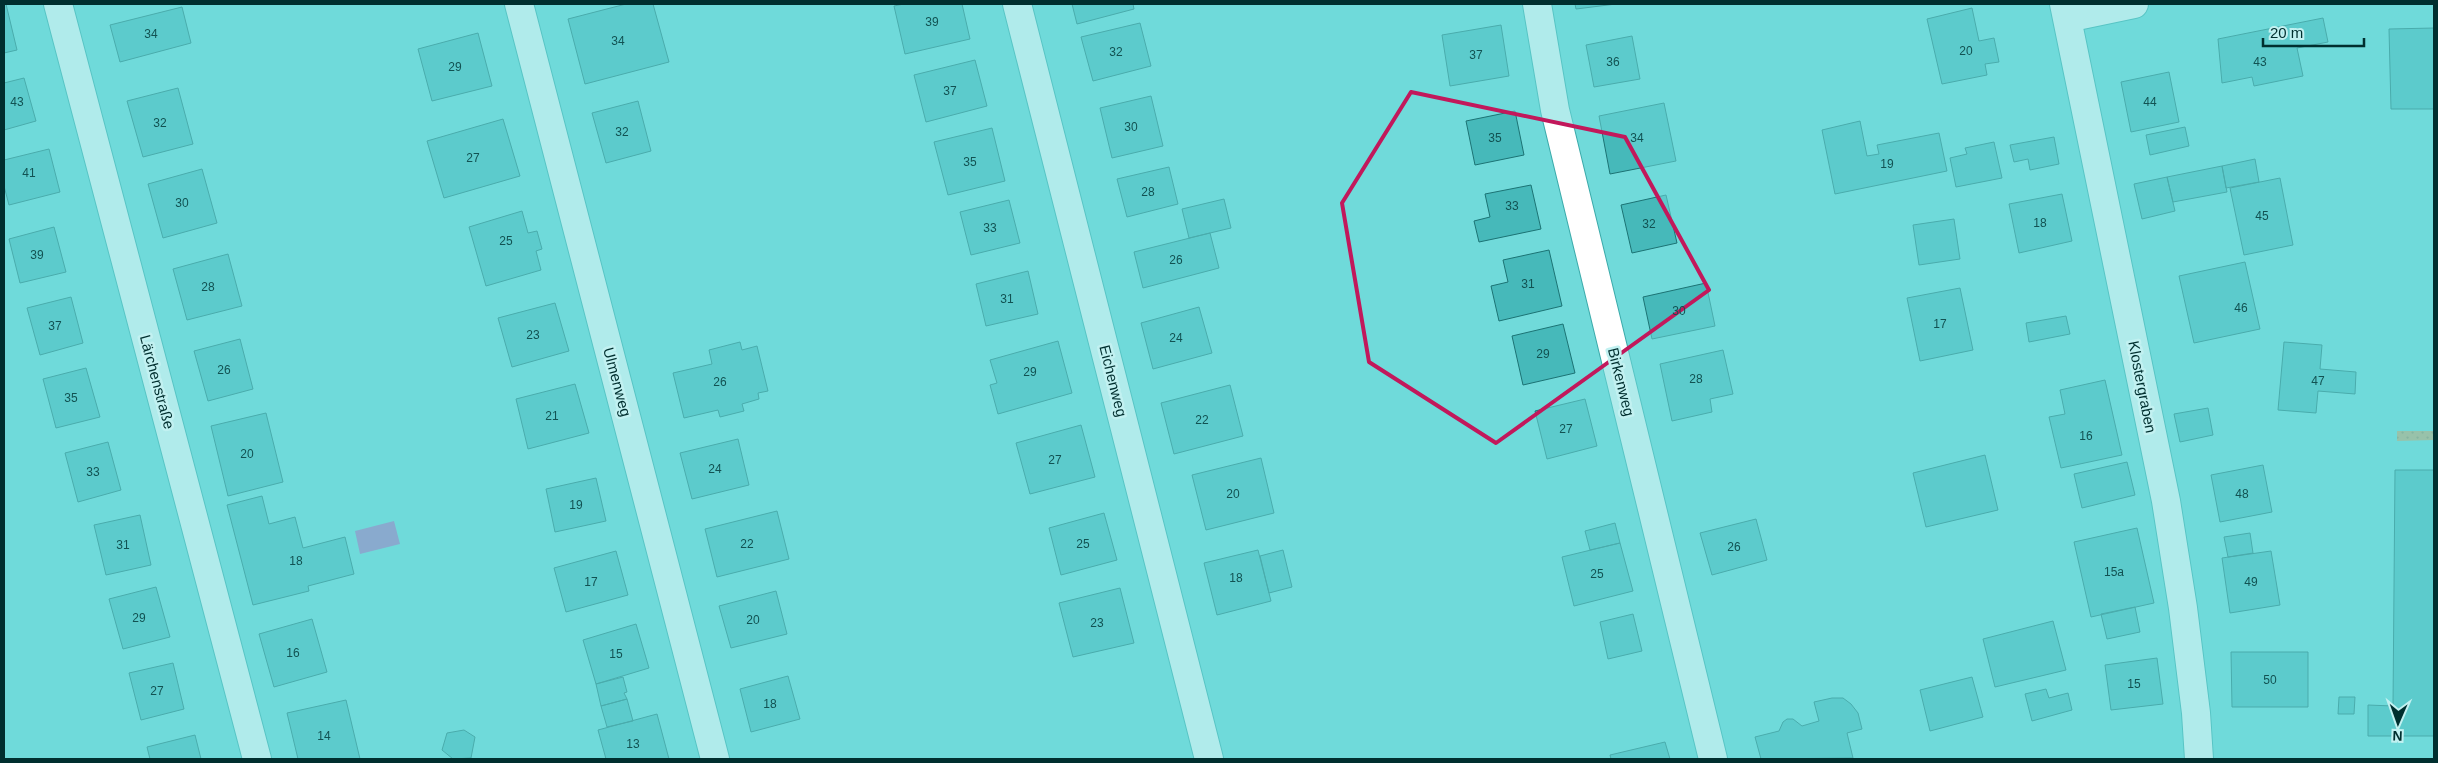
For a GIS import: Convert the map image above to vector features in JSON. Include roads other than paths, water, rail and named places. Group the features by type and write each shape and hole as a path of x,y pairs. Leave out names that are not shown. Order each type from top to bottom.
{"street":[{"name":"Lärchenstraße","path":"58,4 257,759"},
{"name":"Ulmenweg","path":"519,4 715,759"},
{"name":"Eichenweg","path":"1017,4 1210,759"},
{"name":"Birkenweg","path":"1537,4 1555,110 1713,759"},
{"name":"Klostergraben","path":"2134,4 2066,11 2167,510 2183,608 2196,713 2199,759"}]}
